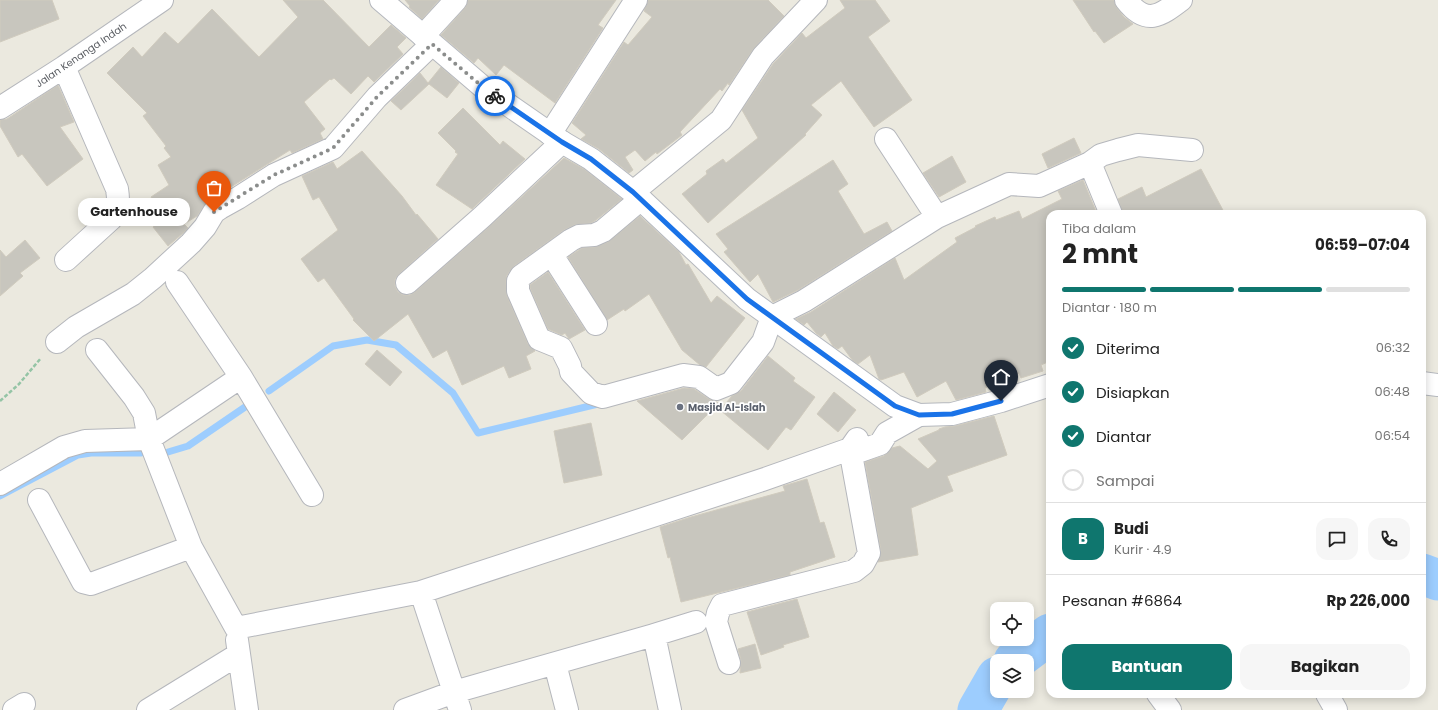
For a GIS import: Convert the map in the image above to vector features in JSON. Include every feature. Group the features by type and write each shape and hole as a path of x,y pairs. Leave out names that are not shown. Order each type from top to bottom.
{"street":[{"name":"Jalan Kenanga Indah","path":"0,108 64,67 162,0"},
{"path":"381,0 484,88 556,138 591,159 637,195 747,299 895,406 919,415 952,414 1001,401 1046,386"},
{"path":"57,342 76,328 132,294 153,278 192,243 205,227 214,212 274,175 333,148 427,40 456,0"},
{"path":"407,283 482,217 556,138 636,0"},
{"path":"816,0 763,56 721,120 637,195 603,231 594,235 579,236 571,240 521,276 518,281 518,291 539,339 561,348 570,366 571,372 591,392 603,398 683,375 698,377 716,389 731,383 763,342 772,317 804,301 937,217 1009,184 1038,186 1118,150 1138,145 1192,150"},
{"path":"1126,0 1131,7 1143,14 1155,17 1166,12 1181,0"},
{"path":"64,67 117,189 119,202 117,212 111,219 66,260"},
{"path":"886,139 937,217"},
{"path":"1090,163 1109,210"},
{"path":"552,255 596,324"},
{"path":"177,282 241,377 312,495"},
{"path":"97,350 144,413 149,439 191,547 236,628 247,710"},
{"path":"0,484 64,447 85,442 149,439 241,377"},
{"path":"1426,384 1438,385"},
{"path":"236,628 421,592 762,480 850,449 860,451 880,444 887,433 919,415"},
{"path":"729,663 716,622 722,605 854,571 863,564 869,552 850,449"},
{"path":"39,500 83,582 91,584 191,547"},
{"path":"421,592 457,701"},
{"path":"405,710 457,701 555,664 696,622"},
{"path":"654,635 670,710"},
{"path":"148,710 239,654"},
{"path":"555,664 567,710"},
{"path":"1161,698 1170,710"},
{"path":"1329,698 1336,710"}],"path":[{"path":"0,401 19,384 57,342"}],"building":[{"path":"0,0 52,0 59,19 0,42"},
{"path":"283,0 323,0 369,47 391,25 406,38 397,47 403,54 374,82 368,76 351,94 334,78 331,80 330,79 304,102 325,129 320,133 323,139 292,153 290,150 207,202 197,216 184,224 188,228 168,246 153,227 164,218 151,197 169,185 158,165 171,157 164,148 166,146 143,116 147,113 107,73 133,47 142,57 165,32 178,44 212,9 259,57 298,17"},
{"path":"405,0 439,0 422,19 409,7 410,6"},
{"path":"468,0 616,0 598,25 603,28 555,103 504,65 496,75 478,58 474,63 441,35 465,8"},
{"path":"648,0 768,0 784,16 754,48 729,85 728,83 722,91 720,89 680,132 682,135 645,161 635,150 625,157 633,170 629,173 599,149 581,139 586,135 572,123 624,42 628,45 652,17 644,11"},
{"path":"840,0 875,0 890,21 868,37 912,100 874,127 841,81 811,105 822,115 805,134 806,135 708,223 682,194 707,174 706,171 723,159 726,163 758,138 742,110 773,64 802,33 806,38 845,8"},
{"path":"1073,0 1114,0 1117,8 1124,17 1133,24 1104,43 1095,31 1094,32"},
{"path":"441,67 459,83 447,98 429,84 401,110 391,101 420,73 428,83"},
{"path":"58,85 74,122 60,127 83,159 47,186 22,154 18,157 0,126 0,120 7,119"},
{"path":"463,108 500,145 503,141 525,159 472,209 436,185 458,154 438,133"},
{"path":"1074,138 1081,153 1048,168 1042,154"},
{"path":"362,151 438,239 395,279 395,286 398,292 403,295 410,295 415,292 564,158 584,169 622,199 591,223 574,225 564,230 514,266 507,275 507,296 528,344 535,351 526,356 531,369 509,378 504,366 462,385 447,350 433,358 408,314 374,341 353,320 354,319 324,278 318,282 301,259 338,230 319,197 313,200 302,176 333,162 337,169"},
{"path":"952,156 966,182 939,197 923,173"},
{"path":"833,160 848,184 838,191 864,234 887,222 892,231 798,290 773,302 758,274 750,282 724,252 728,249 716,234"},
{"path":"1201,169 1223,210 1122,210 1118,199 1142,187 1146,197"},
{"path":"1083,180 1095,210 1046,210 1046,363 1041,365 1043,371 1021,378 1019,373 985,388 986,392 956,400 946,381 917,397 904,372 881,380 879,379 870,355 858,364 853,361 842,346 838,349 833,346 825,333 821,337 807,322 804,325 796,319 811,312 895,258 904,280 957,242 955,238 976,227 975,226 995,217 996,220 1019,211 1022,219 1062,199 1058,191"},
{"path":"640,216 679,252 686,265 688,264 711,303 717,296 745,318 706,367 700,365 682,350 649,294 625,311 624,309 607,320 568,257 582,248 595,247 608,242"},
{"path":"25,240 40,258 20,273 23,276 0,296 0,250 6,257"},
{"path":"548,272 585,330 569,339 565,333 562,335 548,329 530,288 530,285"},
{"path":"377,350 402,372 390,386 365,364"},
{"path":"768,356 795,378 793,381 815,397 791,430 786,427 768,450 720,410 732,396 741,391"},
{"name":"Masjid Al-Islah","path":"684,388 694,389 709,399 719,403 682,440 637,401"},
{"path":"834,392 856,410 838,432 817,414"},
{"path":"994,416 1007,455 947,476 953,491 911,508 918,555 878,562 881,551 865,462 884,456 892,448 900,446 928,469 937,461 918,439 945,427 955,426"},
{"path":"591,423 602,475 564,483 554,431"},
{"path":"807,479 820,523 824,522 835,557 790,572 790,575 681,602 670,557 668,558 660,527 785,491 783,486"},
{"path":"797,599 809,637 783,645 784,647 761,655 747,612"},
{"path":"755,644 761,668 740,673 741,660 738,649"}],"waterway":[{"path":"269,391 333,346 367,340 396,345 453,393 478,433 602,403"},
{"path":"168,452 188,446 248,405"},
{"path":"0,496 78,455 91,453 141,453"},
{"path":"1426,576 1438,580"},
{"path":"1023,654 1046,637"},
{"path":"978,710 990,689"}],"way so far":[{"path":"214,212 274,175 333,148 377,97 432,44 495,96"}],"place":[{"name":"Gartenhouse","path":"214,212"},
{"name":"Masjid Al-Islah","path":"680,407"}],"route":[{"path":"495,96 562,142 591,159 633,192 747,299 895,406 919,415 952,414 1001,401"}]}
